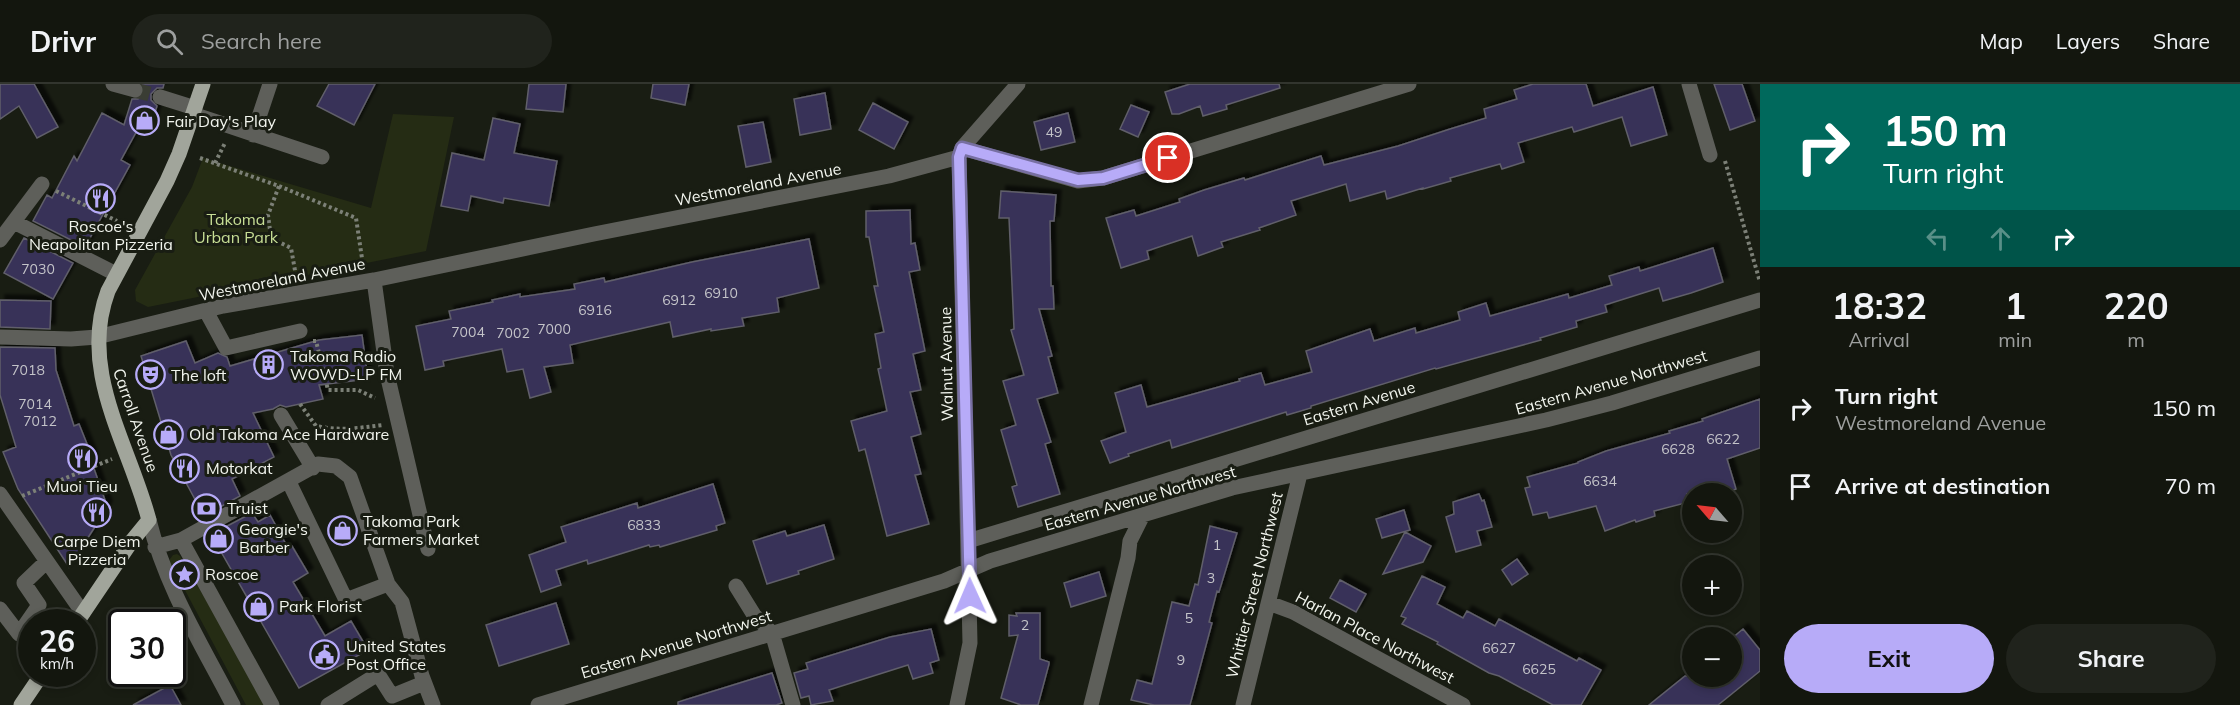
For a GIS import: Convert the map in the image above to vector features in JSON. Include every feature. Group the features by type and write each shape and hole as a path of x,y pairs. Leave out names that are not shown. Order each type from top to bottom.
{"main road":[{"name":"Carroll Avenue","path":"149,520 143,496 105,395 99,366 97,337 102,305 116,274 167,181 179,154 203,84"},
{"path":"86,609 130,542 149,520"},
{"path":"21,705 33,687"}],"street":[{"path":"113,84 135,90"},
{"path":"253,135 270,84"},
{"path":"1018,84 960,153 1078,180 1103,178 1409,84"},
{"path":"1689,84 1710,155"},
{"path":"160,98 253,135 322,157"},
{"name":"Westmoreland Avenue","path":"0,337 71,339 97,337 206,311 374,280 889,176 960,153"},
{"name":"Walnut Avenue","path":"957,705 970,643 960,153"},
{"path":"0,240 42,184"},
{"path":"14,222 116,274"},
{"path":"374,280 387,374 428,549"},
{"name":"Eastern Avenue","path":"968,541 1760,300"},
{"path":"206,311 226,348 300,331"},
{"name":"Eastern Avenue Northwest","path":"538,705 944,581 990,561 1232,488 1565,415 1760,358"},
{"path":"281,415 313,468"},
{"path":"155,547 181,540 318,464 336,466 350,477 388,584 402,602 424,683 433,705"},
{"name":"Whittier Street Northwest","path":"1243,705 1300,474"},
{"path":"289,482 346,600 388,584"},
{"path":"3,498 75,609"},
{"path":"1091,705 1128,558 1130,541 1143,515"},
{"path":"149,520 155,547 166,577 233,705"},
{"path":"181,540 272,705"},
{"path":"37,609 39,605 24,583 46,562"},
{"path":"736,586 754,615 772,633 793,705"},
{"name":"Harlan Place Northwest","path":"1269,603 1293,612 1463,705"},
{"path":"0,609 18,633"},
{"path":"328,705 378,674 392,696 424,683"}],"path":[{"path":"215,163 223,150"},
{"path":"1710,155 1722,151 1760,282"},
{"path":"200,158 279,186 356,218 364,266"},
{"path":"42,184 117,221"},
{"path":"279,186 268,215 271,238 291,248 296,283"},
{"path":"316,341 328,390 358,390"},
{"path":"300,404 316,426 330,429 348,430 398,423"},
{"path":"3,498 127,454"}],"green space":[{"name":"Takoma Urban Park","path":"393,114 454,117 426,251 148,307 136,301 135,290 192,187 203,158 371,208"},
{"path":"177,554 268,705 246,705 170,562 173,555"}],"building":[{"path":"0,84 34,84 58,127 37,138 19,106 0,119"},
{"path":"142,84 164,84 163,88 157,88 151,94 151,100 157,106 149,132 139,127 121,160 130,165 85,247 33,221 47,195 52,198 74,156 77,161 102,113 124,125 132,99 138,99 144,93"},
{"path":"329,84 375,84 354,125 317,106"},
{"path":"529,84 566,84 563,112 526,109"},
{"path":"653,84 689,84 685,105 651,98"},
{"path":"1190,84 1279,84 1280,88 1226,105 1227,109 1203,116 1200,106 1179,114 1172,114 1165,92"},
{"path":"1533,84 1586,84 1593,106 1653,87 1667,135 1631,146 1622,117 1574,132 1572,127 1518,143 1524,162 1502,169 1500,164 1387,199 1385,191 1350,201 1346,184 1291,201 1296,215 1259,228 1260,230 1221,242 1223,247 1198,256 1192,236 1147,251 1149,259 1121,268 1106,218 1134,210 1136,216 1180,202 1179,199 1204,190 1244,178 1245,180 1321,156 1324,165 1398,146 1486,118 1484,109 1517,99 1514,90"},
{"path":"1714,84 1742,84 1755,121 1730,130"},
{"path":"825,93 831,129 800,135 794,99"},
{"path":"873,103 908,122 894,149 859,130"},
{"path":"1131,105 1149,112 1138,137 1120,129"},
{"path":"1068,113 1075,142 1041,150 1034,122"},
{"path":"493,118 520,124 514,153 557,161 549,206 504,198 503,203 471,196 468,211 441,206 452,153 484,160"},
{"path":"763,122 771,162 746,167 738,126"},
{"path":"1001,191 1056,195 1054,221 1050,221 1051,286 1053,286 1054,309 1039,309 1052,356 1048,357 1058,393 1037,399 1051,442 1045,444 1060,494 1018,507 1012,487 1017,485 1001,430 1016,425 1003,381 1024,375 1011,330 1014,329 1009,218 999,218"},
{"path":"910,210 911,244 915,243 920,270 909,272 925,351 913,354 921,390 910,392 921,434 911,437 921,474 915,475 929,524 887,536 865,449 859,451 851,421 887,411 878,369 881,368 875,334 884,332 874,286 878,286 869,237 866,237 866,211"},
{"path":"24,238 73,263 53,299 4,273"},
{"path":"809,239 819,288 777,298 779,312 742,318 744,326 711,331 711,329 673,337 670,322 570,345 573,363 544,367 551,392 530,398 523,369 507,372 502,349 443,361 444,366 425,370 416,326 451,319 449,311 520,294 520,297 575,289 574,284 604,278 605,282"},
{"path":"1713,248 1723,282 1691,293 1663,301 1659,288 1605,305 1607,312 1576,321 1577,327 1540,338 1541,340 1435,368 1311,406 1311,408 1287,415 1286,412 1172,448 1170,440 1128,454 1129,456 1110,463 1101,441 1126,432 1115,393 1141,385 1147,407 1261,373 1265,385 1312,372 1306,351 1370,329 1374,341 1415,328 1416,333 1460,320 1458,312 1486,303 1490,316 1568,294 1569,298 1612,285 1609,276 1639,267 1640,271"},
{"path":"0,300 51,301 50,329 0,327"},
{"path":"362,335 368,379 319,385 323,399 286,407 280,405 273,409 253,413 274,457 232,479 240,496 204,516 171,455 141,356 186,341 195,363 218,353 227,357 230,366 319,340"},
{"path":"0,347 55,348 56,370 74,426 79,424 93,459 91,460 107,506 69,567 18,489 3,452 16,447 0,395"},
{"path":"1760,399 1760,448 1727,459 1734,483 1682,483 1682,504 1654,511 1655,516 1636,522 1635,520 1605,531 1596,506 1549,518 1547,512 1533,515 1525,488 1530,487 1527,477 1670,433 1669,431 1703,421 1702,419"},
{"path":"713,484 725,523 716,526 717,530 660,547 649,545 588,564 587,560 556,570 561,585 541,592 529,555 566,542 561,527 637,503 638,508"},
{"path":"1479,494 1482,501 1484,500 1492,527 1477,531 1481,545 1456,552 1446,517 1454,514 1453,502"},
{"path":"1404,510 1410,530 1382,538 1376,519"},
{"path":"252,513 258,522 270,515 288,548 292,546 308,573 293,582 325,636 351,621 368,650 299,688 212,536"},
{"path":"824,525 834,559 798,571 799,574 767,584 753,541 785,531 787,536"},
{"path":"1210,526 1237,533 1219,592 1217,591 1209,622 1212,623 1190,705 1154,705 1131,700 1137,680 1152,684 1172,602 1189,606 1195,584 1198,585"},
{"path":"1405,532 1431,546 1423,562 1383,574"},
{"path":"1517,559 1528,574 1512,585 1502,570"},
{"path":"1099,572 1106,596 1071,607 1064,583"},
{"path":"1422,576 1445,587 1437,604 1463,618 1467,611 1495,626 1499,619 1577,661 1579,658 1601,670 1581,705 1553,705 1489,673 1437,644 1438,642 1402,624 1406,618 1401,616"},
{"path":"1340,580 1366,594 1356,612 1330,598"},
{"path":"556,603 569,644 499,666 486,625"},
{"path":"1016,613 1040,613 1040,659 1049,664 1038,705 1021,705 1001,698 1018,635 1009,636 1009,615 1017,616"},
{"path":"931,629 939,660 930,663 933,673 913,679 908,665 829,690 833,701 811,705 809,696 801,698 794,673 808,669 806,663 890,637"},
{"path":"1742,630 1760,650 1760,671 1742,686"},
{"path":"772,673 782,703 776,705 678,705 678,702"},
{"path":"1682,678 1682,687 1740,687 1718,705 1649,705"},
{"path":"166,687 171,687 181,705 133,705"}],"tunnel":[{"path":"135,90 160,97"}],"place":[{"name":"Fair Day's Play","path":"145,121"},
{"name":"Roscoe's Neapolitan Pizzeria","path":"101,198"},
{"name":"Takoma Radio WOWD-LP FM","path":"269,365"},
{"name":"The loft","path":"150,375"},
{"name":"Old Takoma Ace Hardware","path":"168,434"},
{"name":"Muoi Tieu","path":"82,458"},
{"name":"Motorkat","path":"185,468"},
{"name":"Truist","path":"206,508"},
{"name":"Carpe Diem Pizzeria","path":"97,513"},
{"name":"Takoma Park Farmers Market","path":"342,530"},
{"name":"Georgie's Barber","path":"218,538"},
{"name":"Roscoe","path":"184,574"},
{"name":"Park Florist","path":"258,606"},
{"name":"United States Post Office","path":"325,655"}],"route":[{"path":"970,596 959,157 962,148 1078,180 1103,178 1168,158"}]}
